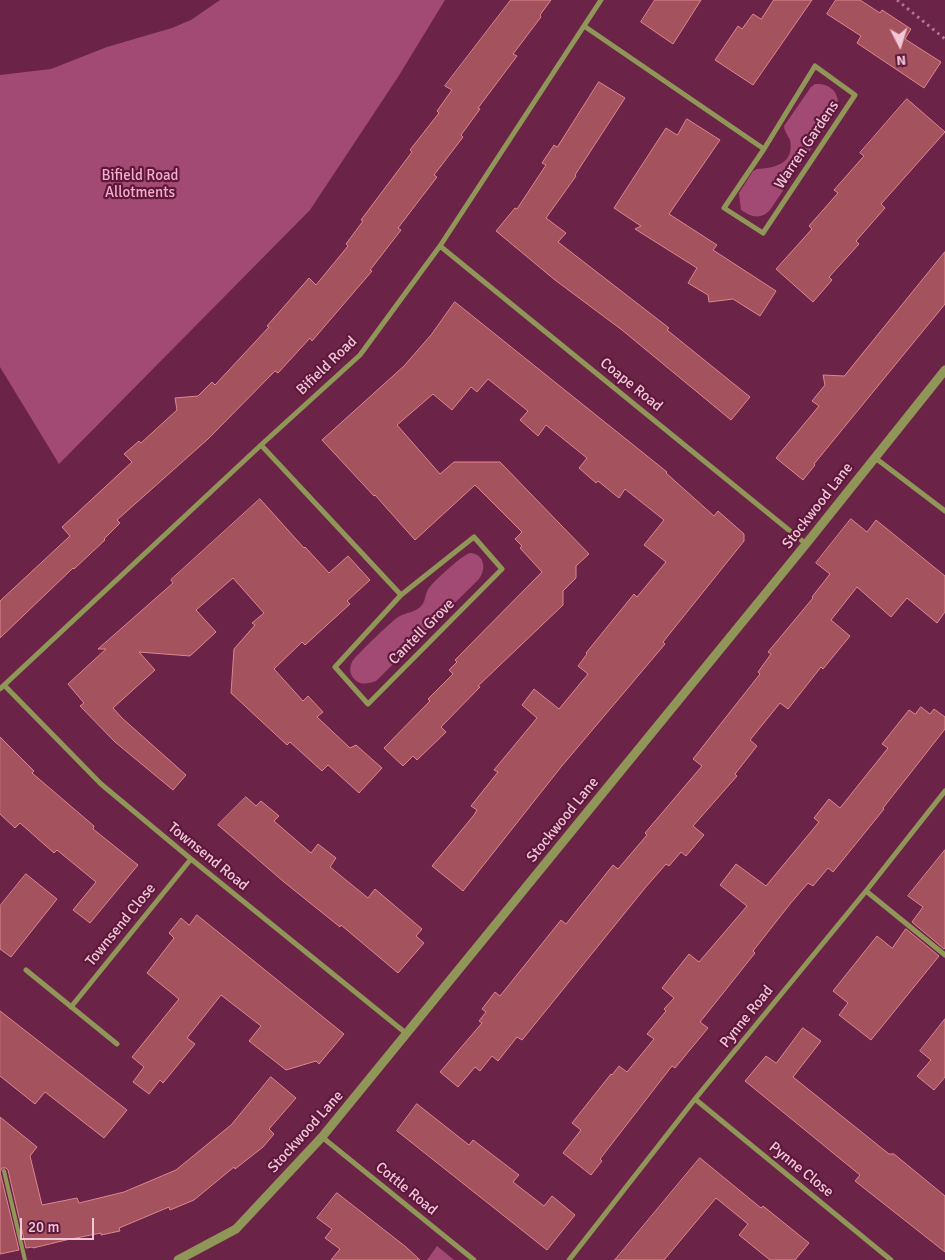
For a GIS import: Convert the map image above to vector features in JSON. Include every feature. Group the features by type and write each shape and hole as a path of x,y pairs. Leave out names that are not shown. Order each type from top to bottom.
{"street":[{"name":"Bifield Road","path":"2,687 360,355 440,246 601,0"},
{"path":"584,26 764,149"},
{"name":"Warren Gardens","path":"815,66 855,95 763,233 724,208 764,149 815,66"},
{"name":"Coape Road","path":"440,246 806,544"},
{"name":"Stockwood Lane","path":"178,1260 236,1229 322,1137 806,544 945,370"},
{"path":"261,445 401,595"},
{"path":"874,457 945,511"},
{"name":"Cantell Grove","path":"474,536 502,569 368,704 335,667 401,595 474,536"},
{"name":"Townsend Road","path":"2,687 101,784 407,1035"},
{"name":"Pynne Road","path":"569,1260 695,1099 866,891 945,791"},
{"name":"Townsend Close","path":"71,1006 191,859"},
{"path":"866,891 945,955"},
{"path":"26,970 117,1044"},
{"name":"Pynne Close","path":"695,1099 891,1260"},
{"name":"Cottle Road","path":"322,1137 474,1260"}],"lane":[{"path":"4,1171 25,1260"}],"path":[{"path":"896,0 945,39"}],"green space":[{"name":"Bifield Road Allotments","path":"220,0 445,0 398,77 310,210 59,464 0,367 0,75 51,69 107,47 172,28 191,20"},
{"path":"815,84 826,85 833,90 838,98 838,109 770,210 760,216 752,216 741,210 739,193 753,171 776,166 782,163 789,155 791,148 790,140 784,126"},
{"path":"470,553 478,556 483,562 483,570 479,579 376,681 365,684 356,680 350,671 352,662 398,617 420,608 432,584 455,563"},
{"path":"437,1246 454,1260 427,1260"}],"building":[{"path":"511,0 551,0 540,15 541,17 513,54 517,56 478,108 480,109 461,135 463,137 434,175 437,177 398,228 401,230 370,270 372,271 312,341 310,338 278,373 275,371 208,439 117,520 120,523 105,540 0,638 0,601 70,536 62,527 132,462 124,454 139,441 141,443 177,410 175,398 198,396 212,382 215,385 269,327 267,326 309,278 316,285 348,246 346,244 363,221 361,220 412,152 410,150 439,113 437,111 452,90 445,86"},
{"path":"655,0 701,0 673,44 641,22"},
{"path":"774,0 812,0 753,85 715,60 738,26 742,29 753,14 761,19"},
{"path":"836,0 860,0 880,13 882,10 911,29 905,39 941,62 924,88 857,43 861,36 827,14"},
{"path":"599,82 625,98 576,176 546,218 566,233 558,242 669,328 667,330 750,397 731,420 622,330 555,280 496,231 515,208 517,209 546,165 542,163 554,145 557,147"},
{"path":"907,99 945,132 881,204 885,208 856,241 859,244 829,277 832,280 813,302 776,269 812,229 809,226 838,193 834,190 864,156 860,153"},
{"path":"687,119 720,140 669,214 717,245 713,250 776,291 760,316 733,299 709,302 708,295 688,283 697,268 635,229 641,226 614,208 666,128 677,135"},
{"path":"945,252 945,304 803,480 776,458 819,406 812,401 825,385 823,375 844,376"},
{"path":"455,302 667,472 714,516 718,511 744,534 744,541 663,642 665,644 561,767 463,891 432,866 474,815 477,810 471,806 498,772 494,770 537,718 522,705 534,689 559,709 588,674 578,666 586,653 634,594 637,597 666,562 644,545 664,520 625,489 619,498 598,481 596,483 579,468 587,458 546,425 538,436 520,420 528,411 488,379 477,392 471,387 452,410 433,394 397,425 440,474 454,462 500,462 589,554 576,566 576,578 563,591 563,605 478,686 480,687 441,727 446,732 417,760 413,756 403,766 384,748 430,701 428,699 453,674 449,670 457,662 455,660 542,572 520,548 522,546 515,539 522,532 475,485 415,540 322,440 404,366 431,335"},
{"path":"260,499 329,573 348,556 370,580 347,601 350,604 305,645 302,642 274,669 303,701 308,696 323,712 317,717 350,748 356,745 382,768 359,793 328,765 322,771 290,742 287,745 231,693 234,649 255,625 252,623 264,613 233,578 196,610 216,632 190,656 139,652 155,670 113,708 186,775 173,790 115,742 80,706 84,703 68,684 106,649 98,649 173,583 171,580"},
{"path":"851,519 867,532 876,520 945,576 945,612 937,623 907,598 891,617 857,587 831,620 850,636 823,669 821,667 788,709 780,703 750,740 757,746 735,774 737,776 693,826 704,835 686,856 681,852 669,866 666,864 522,1040 517,1037 498,1061 492,1056 480,1071 475,1067 458,1087 440,1072 482,1023 479,1021 486,1012 482,1009 495,992 500,996 561,920 566,924 613,865 618,869 647,835 645,833 702,766 693,759 760,674 758,672 771,654 768,652 813,598 830,574 816,563"},
{"path":"921,707 930,714 934,709 945,717 945,729 833,872 828,868 813,886 808,883 790,904 753,951 755,953 700,1022 708,1028 675,1068 672,1066 600,1159 602,1161 591,1175 563,1153 581,1130 572,1123 611,1074 619,1066 627,1072 654,1039 647,1034 674,998 662,988 689,954 699,962 747,906 720,885 736,864 766,886 819,822 814,818 829,799 840,808 888,748 882,744 909,710 915,714"},
{"path":"0,737 34,771 32,773 94,826 93,829 138,865 90,923 73,910 96,882 57,850 54,853 20,823 15,828 0,814"},
{"path":"246,797 256,806 261,801 279,816 274,821 311,853 318,844 336,858 330,867 368,898 375,889 422,929 416,936 424,943 398,973 341,925 340,927 284,882 218,825"},
{"path":"945,850 944,949 912,922 923,907 908,896"},
{"path":"26,874 57,899 11,957 0,949 0,906"},
{"path":"197,915 344,1034 319,1064 316,1061 286,1070 249,1041 261,1026 221,995 187,1038 195,1044 163,1083 160,1080 149,1094 133,1082 144,1067 132,1057 179,999 147,973 174,938 169,933 181,918 189,925"},
{"path":"906,929 939,956 871,1040 839,1015 848,1003 833,991 877,936 892,948"},
{"path":"0,1011 127,1110 104,1138 45,1092 35,1104 0,1076"},
{"path":"945,1019 945,1077 934,1090 917,1076 931,1060 920,1051"},
{"path":"803,1028 821,1041 793,1077 889,1154 894,1154 945,1196 945,1252 855,1181 860,1175 745,1081 766,1056 776,1063"},
{"path":"271,1077 296,1098 269,1129 274,1134 263,1147 235,1169 234,1167 194,1200 170,1210 169,1207 119,1228 120,1231 26,1248 8,1170 2,1168 0,1172 0,1117 37,1147 30,1156 42,1205 77,1198 79,1203 124,1192 176,1170 231,1125"},
{"path":"417,1104 469,1145 473,1140 519,1175 513,1182 544,1206 552,1196 575,1215 547,1250 397,1131"},
{"path":"700,1158 761,1208 763,1206 809,1243 795,1260 770,1260 739,1235 748,1224 716,1198 664,1260 615,1260"},
{"path":"0,1172 19,1250 0,1254"},
{"path":"337,1193 420,1260 331,1260 340,1249 325,1238 332,1229 317,1218"}]}
